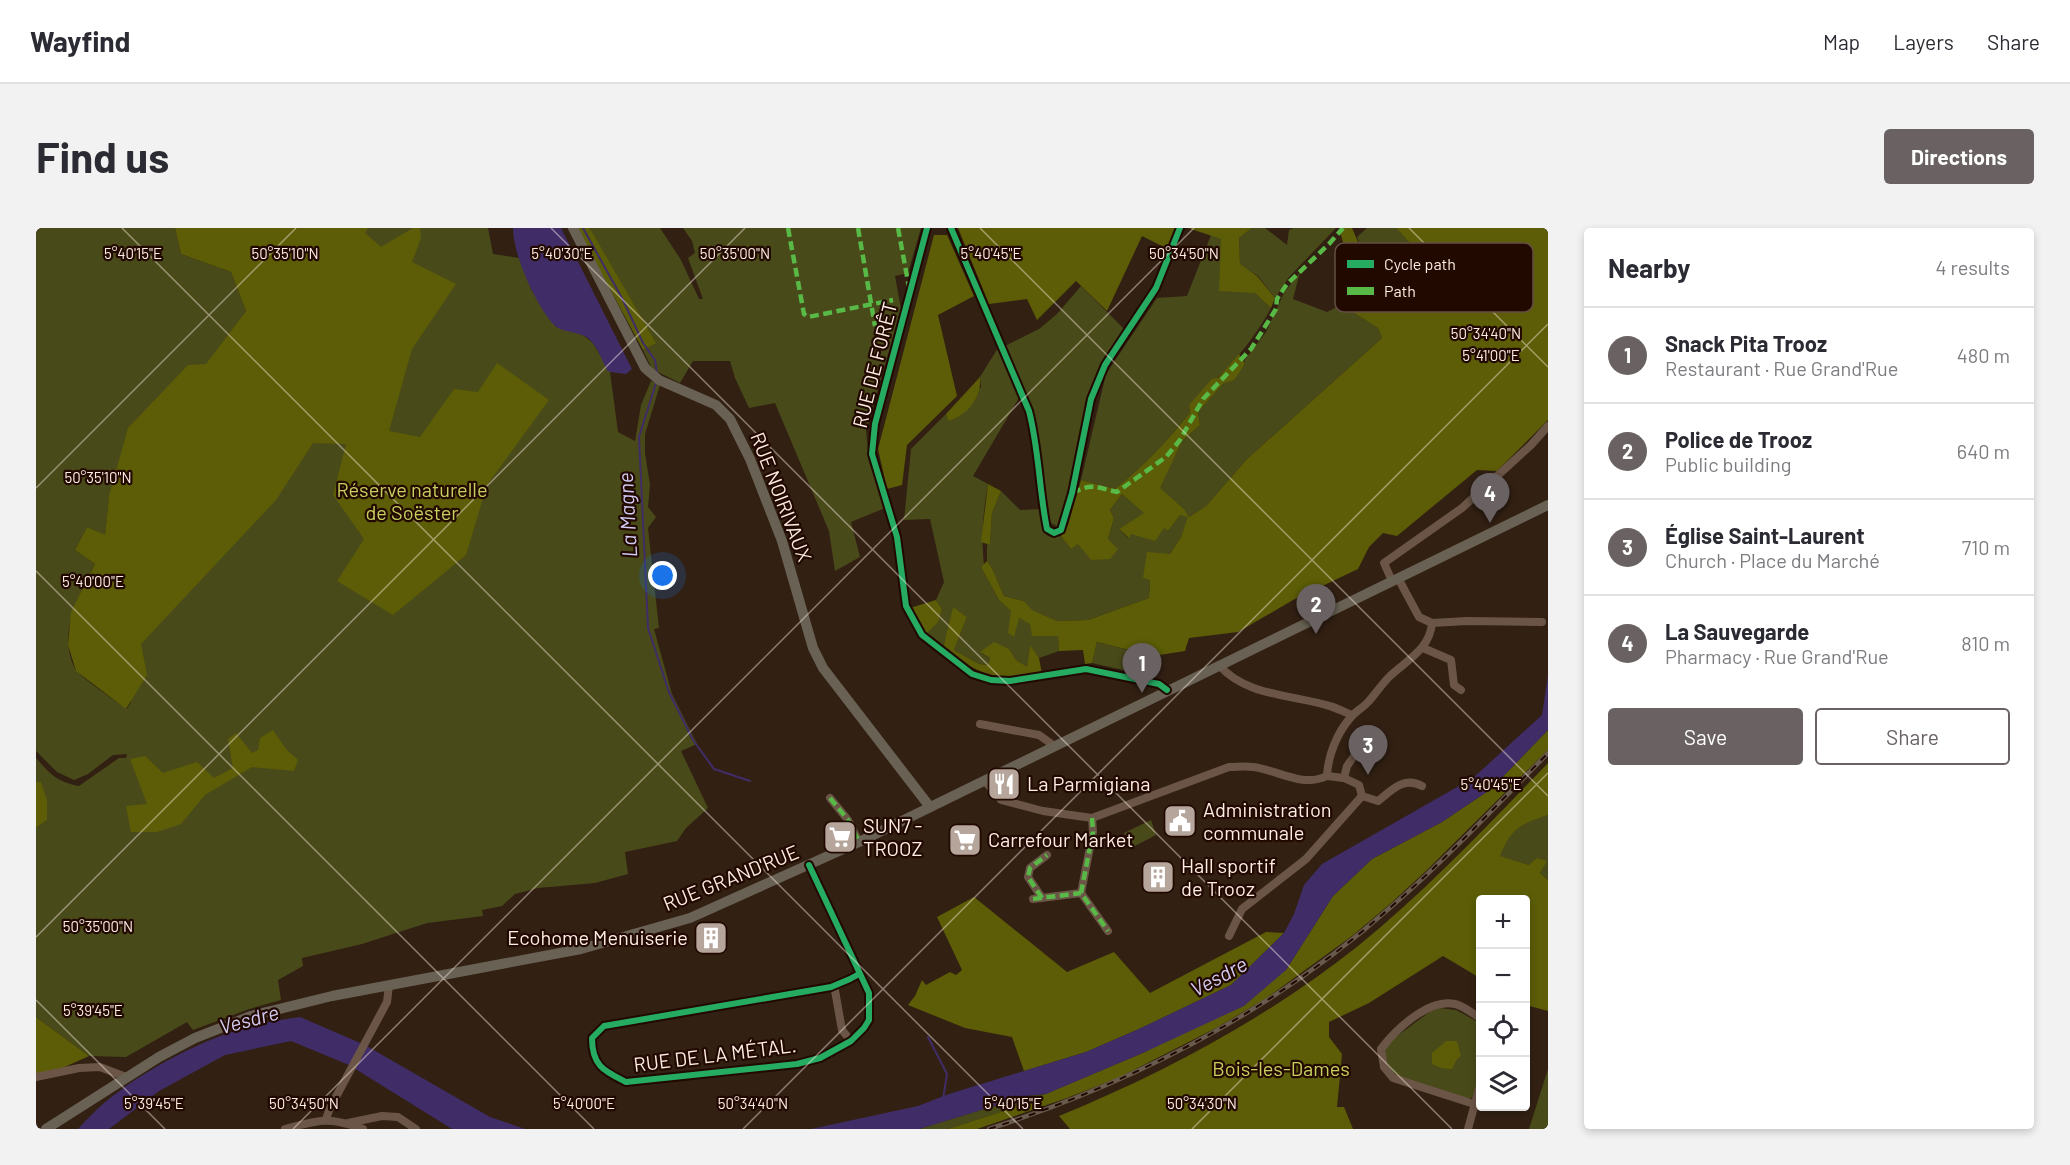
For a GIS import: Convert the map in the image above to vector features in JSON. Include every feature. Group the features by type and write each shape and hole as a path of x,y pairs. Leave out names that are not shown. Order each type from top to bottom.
{"main road":[{"name":"RUE NOIRIVAUX","path":"573,228 645,368 656,378 716,405 730,419 750,459 782,541 813,648 823,668 930,807"},
{"name":"RUE GRAND'RUE","path":"46,1129 159,1057 195,1038 265,1013 332,996 581,949 690,918 859,842 1548,505"}],"street":[{"name":"RUE DE FORÊT","path":"927,228 875,424 872,454 897,537 906,606 922,635 972,674 991,680 1010,681 1086,669 1159,684 1167,690"},
{"path":"951,228 1029,411 1042,505 1047,529 1054,533 1061,530 1072,493 1091,399 1105,365 1156,288 1180,228"},
{"path":"1542,622 1431,623 1419,617 1384,563 1462,508 1531,446 1548,426"},
{"path":"1327,776 1327,762 1350,718 1361,710 1388,678 1423,648 1431,631 1431,623"},
{"path":"1423,648 1451,660 1454,685 1461,690"},
{"path":"1219,665 1227,674 1254,688 1328,705 1350,718"},
{"path":"980,724 1039,735 1053,746"},
{"path":"1344,778 1347,766 1357,752"},
{"path":"984,780 1001,800 1043,811 1092,818 1229,767 1253,767 1306,781 1327,776 1344,778 1359,785 1362,796"},
{"path":"1362,796 1378,801 1404,782 1414,782 1422,786"},
{"path":"1229,936 1242,909 1306,860 1362,796"},
{"path":"830,798 848,820 859,842"},
{"path":"1092,818 1093,832 1081,893 1108,932"},
{"path":"1047,855 1030,868 1028,878 1038,898 1081,893"},
{"name":"RUE DE LA MÉTAL.","path":"809,865 869,993 869,1020 850,1041 820,1058 797,1064 626,1082 603,1071 592,1052 592,1038 604,1026 834,986 859,974"},
{"path":"285,1129 316,1125 326,1119 387,1002 389,986"},
{"path":"834,986 842,1030 850,1041"},
{"path":"1474,1104 1393,1078 1384,1067 1381,1049 1389,1037 1426,1008 1438,1003 1457,1004 1476,1016"},
{"path":"36,1077 79,1068 100,1067 126,1077"},
{"path":"1468,1129 1476,1098"},
{"path":"347,1123 382,1116 398,1117 416,1129"},
{"path":"326,1119 363,1129"}],"green space":[{"name":"Réserve naturelle de Soëster","path":"36,228 175,228 181,254 231,272 246,311 109,496 105,536 87,527 75,550 95,564 77,602 69,628 70,655 75,669 84,677 127,709 131,702 142,540 265,338 253,228 488,228 493,254 519,258 531,289 556,327 583,335 593,343 610,372 618,432 635,441 641,405 651,381 660,385 645,434 645,453 650,485 648,507 656,517 648,528 659,628 654,629 672,694 697,744 681,751 708,808 686,828 677,841 625,852 628,874 595,883 538,888 515,894 502,906 482,910 483,916 427,923 362,944 302,958 303,966 278,980 281,1000 249,1009 193,1030 187,1022 126,1057 89,1056 36,1017 36,828 47,820 41,782 36,782 36,758 54,776 79,786 119,758 126,758 127,754 113,755 88,774 74,780 57,772 36,751"},
{"path":"175,228 368,228 365,233 381,247 413,228 420,228 421,238 412,262 456,284 412,349 389,431 420,437 454,389 478,392 497,363 549,400 487,485 466,555 393,615 337,581 364,539 333,495 346,444 313,443 276,500 141,644 147,675 126,709 76,671 68,645 71,612 95,564 75,550 87,527 105,535 109,496 128,428 188,365 206,364 246,311 231,272 181,254"},
{"path":"577,228 589,228 592,232 656,343 643,350"},
{"path":"589,228 660,228 681,260 699,299 703,299 688,258 695,253 692,241 683,228 921,228 908,273 895,276 901,309 866,431 869,461 885,508 851,522 860,557 835,571 829,531 775,403 749,408 730,361 693,361 680,383 652,369 643,350 655,342"},
{"path":"958,228 1178,228 1168,249 1142,236 1107,311 1076,281 1037,320 1027,299 989,304"},
{"path":"1188,228 1252,228 1239,238 1240,264 1257,276 1275,298 1271,308 1255,293 1219,291 1221,239"},
{"path":"1252,228 1265,228 1287,245 1289,230 1293,228 1336,228 1289,277 1275,298 1258,276 1240,265 1239,238"},
{"path":"1344,228 1352,228 1358,243 1343,243 1340,232"},
{"path":"1367,228 1396,228 1409,242 1421,242 1359,243 1357,237"},
{"path":"1396,228 1548,228 1548,420 1497,471 1477,470 1397,536 1383,533 1369,547 1358,569 1293,600 1238,632 1189,638 1185,651 1153,656 1097,642 1092,663 1085,664 1083,650 1059,651 1058,636 1032,636 1030,624 1019,618 1014,637 1008,633 1011,611 999,600 981,567 987,561 1004,596 1024,601 1032,610 1057,621 1088,620 1149,598 1150,580 1143,578 1147,552 1170,554 1181,537 1188,517 1180,515 1168,531 1164,528 1155,541 1131,534 1129,538 1119,529 1144,513 1122,494 1110,510 1114,518 1108,539 1118,549 1110,559 1091,560 1078,544 1071,549 1061,536 1068,525 1081,480 1115,489 1164,443 1190,413 1189,405 1212,379 1218,378 1239,354 1245,364 1234,380 1224,383 1198,412 1200,425 1182,441 1160,488 1184,509 1189,517 1206,506 1247,459 1382,338 1378,328 1352,312 1533,312 1533,243 1409,242"},
{"path":"934,235 947,235 974,296 938,315 957,396 907,445 902,485 887,489 878,449"},
{"path":"1211,235 1221,239 1255,293 1271,308 1245,348 1189,405 1190,413 1136,471 1115,489 1081,480 1106,374 1157,298 1187,296"},
{"path":"1300,272 1293,299 1327,312 1335,308 1335,312 1352,312 1378,328 1382,338 1247,459 1206,506 1189,517 1181,537 1170,554 1143,578 1150,579 1149,598 1088,620 1057,621 1031,610 1024,601 1004,596 987,561 992,513 1001,491 1020,510 1040,509 1042,526 1046,534 1050,537 1061,536 1071,549 1077,544 1108,539 1114,518 1110,510 1122,494 1145,513 1119,529 1128,538 1131,533 1164,527 1168,531 1184,509 1159,488 1182,441 1200,425 1198,412 1224,383 1245,365 1244,361 1266,332 1284,293"},
{"path":"1081,286 1124,329 1104,359 1090,394 1062,523 1057,526 1051,523 1046,510 1037,431 1031,404 1005,346 1039,329 1057,314"},
{"path":"998,348 1020,396 973,476 988,484 983,524 984,565 981,567 999,600 1019,618 1058,636 1059,651 1039,658 1030,646 1027,668 1016,660 1009,649 981,653 990,658 989,665 979,664 954,650 967,617 953,608 943,648 926,634 942,609 936,600 944,582 930,519 904,520 911,449 946,414 948,421 981,387 980,377"},
{"path":"980,377 979,392 972,405 961,415 948,421 946,414"},
{"path":"988,484 1001,491 992,513 990,545 981,542"},
{"path":"936,600 942,609 938,622 926,634 910,608"},
{"path":"953,607 967,617 954,650 979,664 988,665 990,658 980,652 994,642 1009,649 1016,660 1027,667 1030,645 1039,658 1042,674 999,676 989,674 979,671 943,648"},
{"path":"1097,642 1152,656 1150,676 1092,663"},
{"path":"273,730 286,749 298,760 294,771 252,767 205,795 181,824 157,832 131,832 126,806 147,804 130,759 145,756 163,773 197,762 214,778 233,768 228,739 236,733 252,753 258,750 260,738"},
{"path":"1548,730 1548,750 1427,870 1352,936 1265,999 1216,1028 1120,1077 977,1129 948,1129 1010,1109 1145,1052 1286,970 1333,896 1372,859 1442,822 1491,789"},
{"name":"Bois-les-Dames","path":"1548,763 1548,815 1518,828 1508,839 1500,856 1529,865 1537,858 1547,861 1540,873 1548,880 1548,1011 1530,1006 1530,895 1476,895 1476,976 1443,956 1369,1003 1329,1022 1329,1037 1342,1054 1337,1107 1344,1107 1353,1129 1070,1129 1059,1116 1177,1062 1288,997 1358,946 1456,858"},
{"path":"36,782 41,782 47,800 47,820 36,828"},
{"path":"1548,815 1548,880 1540,873 1546,861 1529,865 1499,856 1512,833 1530,821"},
{"path":"1151,820 1156,835 1131,848 1124,833"},
{"path":"974,897 1067,972 1114,952 1150,993 1266,932 1284,933 1231,985 1086,1052 1024,1071 1012,1037 965,1028 908,1005 922,980 926,985 950,972 956,975 962,970 937,917"},
{"path":"1440,1008 1456,1010 1476,1021 1476,1087 1473,1097 1469,1099 1400,1078 1390,1069 1385,1048 1389,1042 1431,1011"},
{"path":"36,1017 89,1056 58,1070 36,1075"},
{"path":"1446,1041 1457,1041 1461,1056 1452,1069 1432,1064 1432,1053"},
{"path":"1548,1069 1548,1129 1529,1129"},
{"path":"1046,1094 1010,1109 948,1129 919,1129 1027,1096"}],"shaded area":[{"path":"513,228 561,228 632,369 626,374 607,370 597,349 588,338 557,328 547,316 533,293 521,265"},
{"name":"Vesdre","path":"1548,675 1548,730 1491,789 1442,822 1372,859 1333,896 1286,970 1244,1006 1145,1052 1046,1094 1027,1096 919,1129 811,1129 918,1106 949,1094 1086,1052 1231,985 1284,933 1294,914 1304,885 1322,864 1473,778 1542,715"},
{"name":"Vesdre","path":"300,1017 365,1045 490,1117 525,1129 452,1129 349,1065 291,1041 225,1055 159,1091 109,1129 78,1129 120,1091 177,1055 240,1029"}],"waterway":[{"name":"La Magne","path":"583,228 623,300 643,343 655,360 657,374"},
{"name":"La Magne","path":"656,383 639,437 648,628 669,692 693,740 714,769 750,781"},
{"name":"La Magne","path":"928,1037 947,1074 943,1099"}],"railway":[{"path":"989,1129 1098,1089 1151,1065 1252,1010 1300,978 1347,943 1412,888 1472,831 1548,753"}],"marked path":[{"path":"788,228 804,314 808,317 893,300"},
{"path":"858,228 875,326"},
{"path":"898,228 909,287"},
{"path":"1072,493 1089,487 1117,492 1166,457 1180,440 1203,399 1251,349 1276,309 1277,299 1287,284 1343,228"},
{"path":"830,798 848,820 859,842"},
{"path":"1092,818 1093,832 1081,893 1108,931"},
{"path":"1042,898 1028,877 1030,868 1047,855"},
{"path":"1033,899 1081,893"}],"cycle path":[{"path":"927,228 875,424 872,454 897,537 906,606 922,635 972,674 991,680 1010,681 1086,669 1159,684 1167,690"},
{"path":"951,228 1029,411 1047,529 1054,533 1061,530 1072,493 1091,399 1105,365 1156,288 1180,228"},
{"path":"809,865 869,993 869,1020 851,1041 820,1058 797,1064 626,1082 606,1071 594,1055 592,1038 604,1026 831,987 859,974"}],"place":[{"name":"La Sauvegarde","path":"1490,523"},
{"name":"Police de Trooz","path":"1316,634"},
{"name":"Snack Pita Trooz","path":"1142,693"},
{"name":"Église Saint-Laurent","path":"1368,775"},
{"name":"La Parmigiana","path":"1004,784"},
{"name":"Administration communale","path":"1180,821"},
{"name":"SUN7 - TROOZ","path":"840,837"},
{"name":"Carrefour Market","path":"965,840"},
{"name":"Hall sportif de Trooz","path":"1158,877"},
{"name":"Ecohome Menuiserie","path":"711,938"}]}
